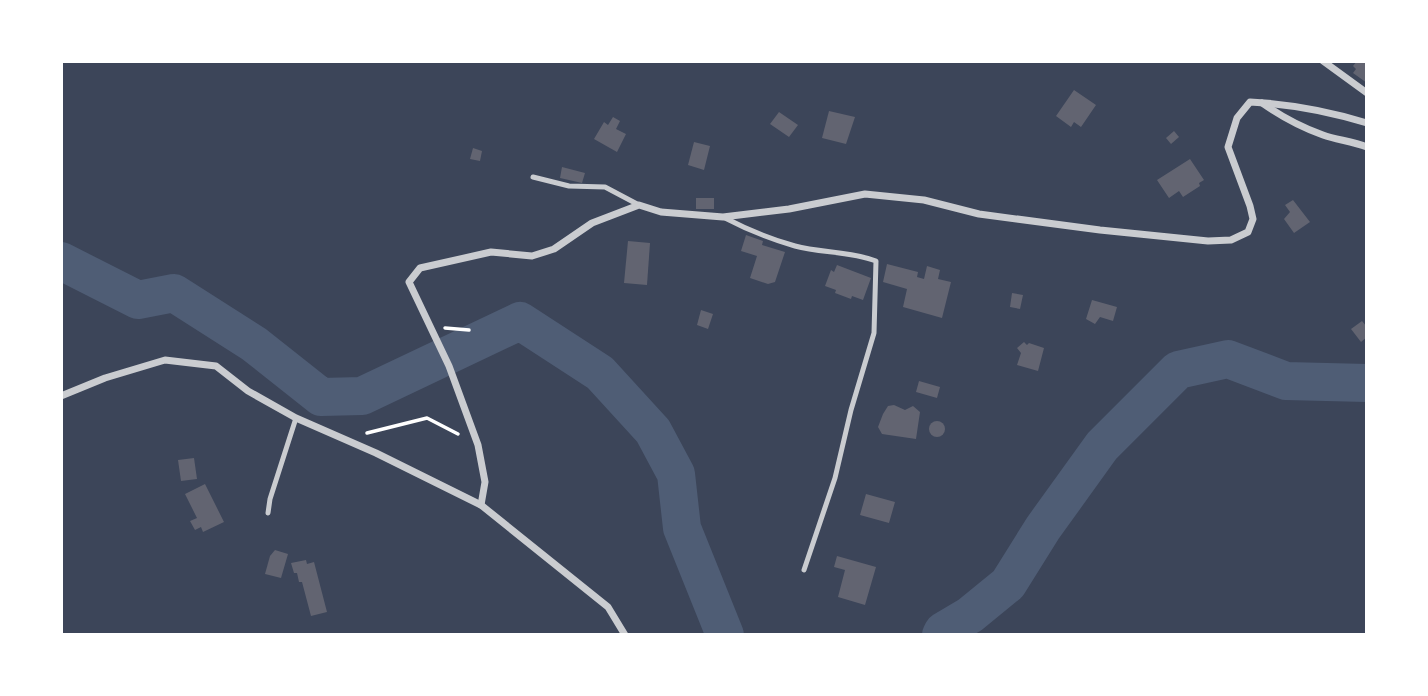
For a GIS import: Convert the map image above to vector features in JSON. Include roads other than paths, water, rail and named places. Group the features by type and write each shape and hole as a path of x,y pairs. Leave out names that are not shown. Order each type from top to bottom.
{"street":[{"path":"1323,61 1367,93"},
{"path":"481,505 485,482 478,446 449,366 409,282 420,268 491,251 532,257 554,249 592,223 639,205 661,212 723,217 789,209 865,194 924,200 979,214 1100,230 1208,241 1230,240 1248,232 1253,219 1245,186 1228,147 1237,118 1250,102 1280,103 1319,110 1367,123"},
{"path":"1262,103 1287,121 1325,136 1353,141 1367,147"},
{"path":"61,396 105,378 165,360 216,366 248,391 296,418 344,438 481,505 608,607 625,635"}],"lane":[{"path":"533,177 569,186 605,187 639,205"},
{"path":"723,217 747,229 795,246 863,256 876,261 874,333 835,478 804,570"},
{"path":"268,513 296,418"}],"waterway":[{"path":"61,261 138,300 174,293 254,344 321,397 362,396 520,321 600,373 653,431 676,474 682,528 725,635"},
{"path":"941,635 1008,584 1043,528 1102,446 1178,370 1228,359 1286,381 1367,383"}]}
